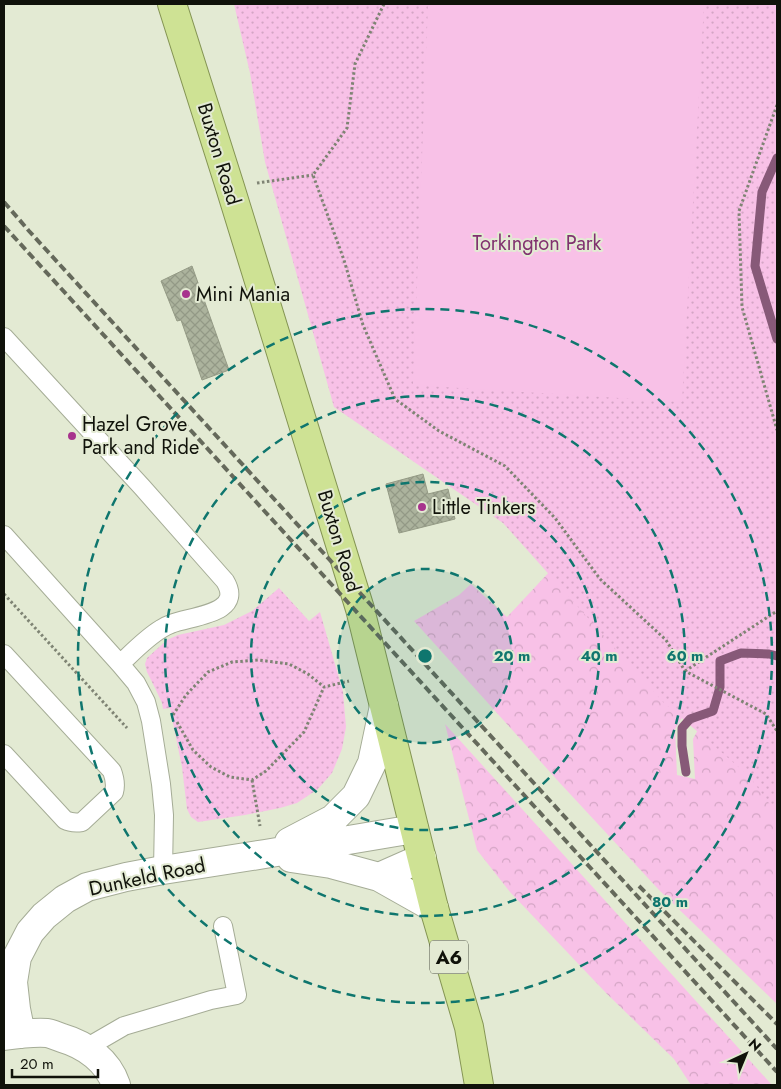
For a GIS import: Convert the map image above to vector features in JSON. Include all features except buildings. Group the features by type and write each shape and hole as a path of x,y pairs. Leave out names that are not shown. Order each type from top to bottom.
{"highway":[{"name":"Buxton Road","path":"172,4 360,609 434,908 469,1027 478,1085"}],"street":[{"name":"Dunkeld Road","path":"265,854 333,819 356,796 372,763 384,706"},
{"name":"Dunkeld Road","path":"12,1035 16,1009 13,982 17,957 30,932 44,916 65,899 87,887 163,870 414,829"},
{"name":"Dunkeld Road","path":"265,854 331,864 379,877 434,908"},
{"path":"379,877 422,858"},
{"path":"12,1035 48,1033 71,1040 98,1057 106,1066 116,1085"}],"lane":[{"path":"4,337 142,487 226,581 230,588 230,597 226,604 217,610 165,627 149,637 120,664"},
{"path":"4,535 120,664 136,683 146,702 161,784 164,815 163,870"},
{"path":"4,654 112,772 116,787 114,792 82,822 70,823 64,820 4,754"},
{"path":"86,1048 124,1026 211,1000 237,995 223,926"}],"path":[{"path":"230,187 313,175 347,128 355,64 384,4"},
{"path":"777,105 739,212 742,307 777,430"},
{"path":"313,175 344,260 363,325 395,399 439,431 505,466 555,518 600,579 666,640 685,671 766,714 777,731"},
{"path":"4,594 128,728 173,715 186,695 208,672 232,662 259,660 288,664 308,674 324,687"},
{"path":"685,671 777,611"},
{"path":"324,687 376,675"},
{"path":"173,715 193,750 210,767 230,777 252,780 266,771 304,732 324,687"},
{"path":"252,780 265,854"}],"green space":[{"name":"Torkington Park","path":"234,4 777,4 777,814 749,776 663,702 503,523 334,407 265,162 250,73"},
{"path":"428,4 704,4 682,402 413,385"},
{"path":"566,554 683,716 675,729 677,775 695,779 693,739 701,724 777,742 777,1004 660,891 414,621 459,595 471,584 507,617"},
{"path":"279,588 309,621 320,612 343,692 346,727 342,749 332,773 318,789 297,803 245,815 198,822 191,817 187,809 182,767 170,708 163,709 147,672 145,664 147,658 167,640 178,635 224,625 252,611"},
{"path":"445,724 772,1085 691,1085 674,1059 607,994 510,892 477,850"}],"waterway":[{"path":"777,158 762,192 755,266 777,339"},
{"path":"686,772 682,746 682,728 690,719 713,711 720,687 720,661 741,653 777,656"}],"railway":[{"path":"4,202 777,1049"},
{"path":"4,226 777,1072"},
{"path":"639,886 777,1024"}],"place":[{"name":"Mini Mania","path":"186,294"},
{"name":"Hazel Grove Park and Ride","path":"72,436"},
{"name":"Little Tinkers","path":"422,507"}]}
